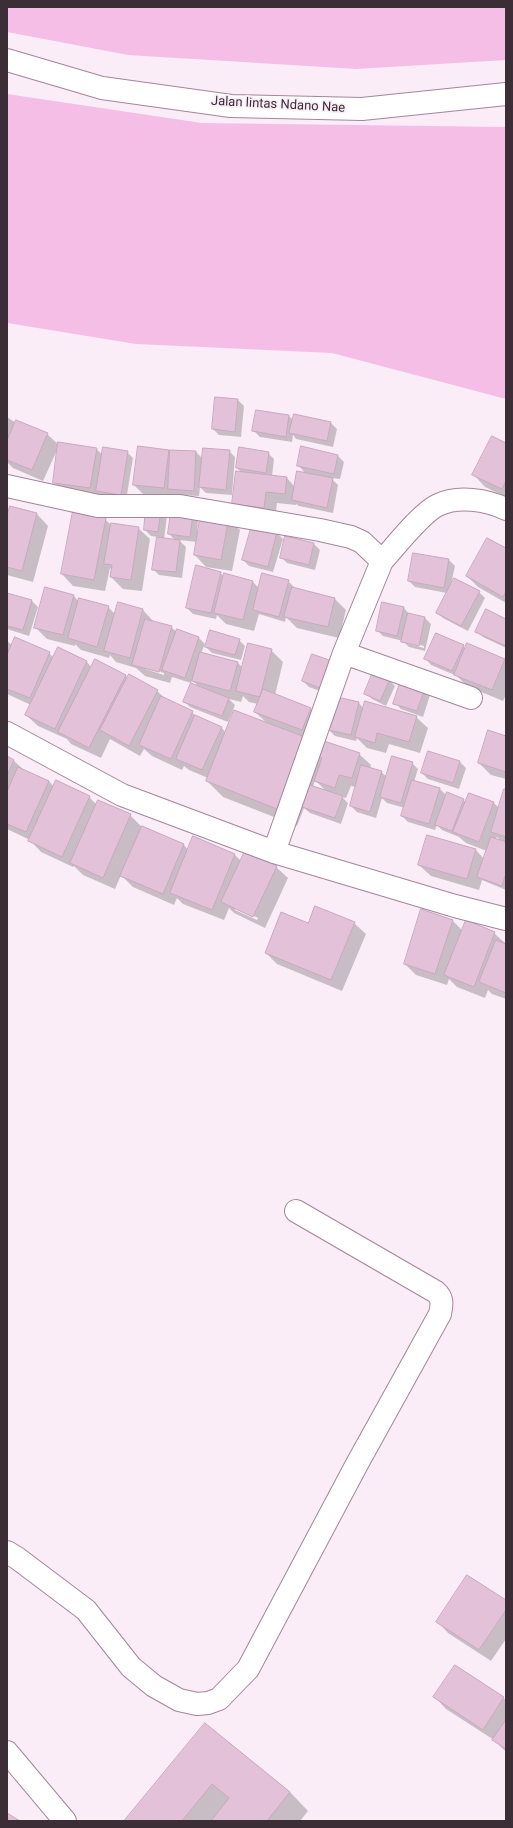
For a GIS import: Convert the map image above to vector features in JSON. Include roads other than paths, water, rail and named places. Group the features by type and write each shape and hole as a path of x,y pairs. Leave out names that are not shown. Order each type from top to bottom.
{"street":[{"name":"Jalan lintas Ndano Nae","path":"7,60 102,88 231,106 362,109 506,94"},
{"path":"7,486 98,506 180,506 320,530 352,537 362,542 382,562"},
{"path":"274,852 344,653 382,562 422,518 437,505 464,500 497,505 506,509"},
{"path":"344,653 471,698"},
{"path":"7,733 122,795 274,852 455,906 506,919"},
{"path":"7,1552 18,1558 86,1610 131,1667 154,1686 179,1700 197,1704 208,1703 219,1699 248,1669 440,1314 442,1305 441,1298 436,1292 296,1210"},
{"path":"7,1752 65,1821"}]}
